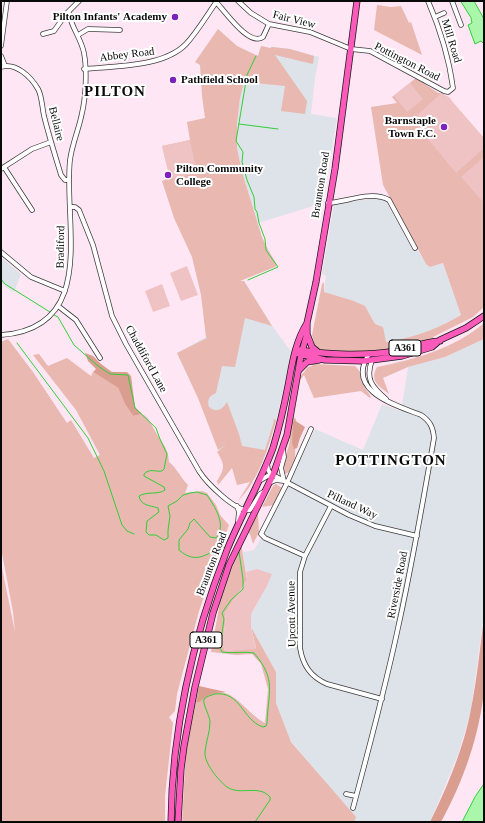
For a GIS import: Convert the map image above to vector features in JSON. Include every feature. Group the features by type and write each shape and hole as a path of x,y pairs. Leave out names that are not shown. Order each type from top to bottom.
{"main road":[{"name":"Braunton Road","path":"178,822 184,746 195,687 213,613 229,565 269,483 283,449 291,419 335,168 357,1"},
{"name":"A361","path":"302,353 318,352 369,354 396,350 440,340 466,328 484,316"},
{"name":"Braunton Road","path":"171,822 175,753 186,687 195,647 208,602 238,523 267,462 282,418 295,351 307,323"},
{"path":"307,334 310,343 318,352"},
{"name":"A361","path":"298,374 300,369 307,362 325,360 364,361 415,353 432,347 440,340"},
{"name":"A361","path":"295,351 325,360"}],"street":[{"path":"1,46 6,1"},
{"path":"43,34 54,31 66,14 79,1"},
{"name":"Fair View","path":"238,1 251,13 269,24 310,32 351,49"},
{"name":"Mill Road","path":"428,1 435,17 449,62 453,88"},
{"path":"452,1 461,25"},
{"path":"216,2 239,29 254,39 258,40 263,38 269,24"},
{"name":"Abbey Road","path":"84,69 153,61 170,55 189,41 216,2"},
{"name":"Bradiford","path":"1,334 15,333 37,326 57,308 65,291 71,264 69,180 72,152 84,103 84,53 68,13"},
{"path":"435,17 444,13"},
{"path":"78,35 88,29 120,30"},
{"name":"Pottington Road","path":"351,49 370,51 444,91 448,92 453,88"},
{"path":"1,56 3,66"},
{"name":"Bellaire","path":"3,66 13,67 23,71 39,90 43,113 62,177 65,180 69,180"},
{"path":"32,210 3,168 32,149 51,142"},
{"path":"328,203 370,196 389,200 415,248"},
{"name":"Chaddiford Lane","path":"70,206 77,208 96,252 110,309 126,344 198,471 205,480 222,495 236,506 244,510"},
{"path":"1,252 31,277 65,291"},
{"path":"57,308 76,320 100,358"},
{"path":"364,361 369,354"},
{"name":"Riverside Road","path":"372,360 368,374 370,381 376,390 387,400"},
{"name":"Riverside Road","path":"353,808 382,698 398,629 417,536 434,438 433,429 427,419 421,415 380,398 367,387 363,372 364,361"},
{"path":"305,556 265,538 261,534 311,429"},
{"path":"283,449 284,457 281,468 285,482"},
{"path":"259,481 272,475 268,470 267,462"},
{"name":"Pilland Way","path":"272,475 331,506 375,526 417,536"},
{"path":"269,483 276,480 285,482"},
{"path":"244,510 250,510 260,494 265,491"},
{"path":"238,523 239,512 236,506 248,503"},
{"name":"Upcott Avenue","path":"331,506 305,556 300,572 300,648 302,658 305,666 314,677 327,684 382,698"},
{"path":"346,794 356,796"}],"shaded area":[{"path":"461,1 474,1 484,19 484,44 481,41 475,44 468,25 472,23 471,18"},
{"path":"377,5 391,7 401,6 409,23 411,22 422,55 374,30"},
{"path":"218,29 237,46 258,56 261,46 290,49 314,56 313,64 275,55 307,101 305,114 281,111 285,86 244,82 240,98 237,123 237,148 242,172 262,237 277,265 240,281 244,281 272,326 245,318 235,367 222,366 216,393 208,400 209,407 214,410 221,409 227,402 242,446 265,450 274,421 273,420 275,419 276,421 266,453 257,474 238,501 250,482 237,485 232,468 218,485 217,481 223,470 223,463 217,452 227,444 218,450 198,398 177,353 207,338 201,295 192,257 174,218 162,181 170,178 162,146 190,140 187,122 205,118 200,65 195,62"},
{"path":"261,46 290,49 319,57 311,114 337,118 323,203 258,223 242,172 237,148 237,123 240,98 248,66 254,55 258,56"},
{"path":"416,78 438,93 450,98 449,102 484,144 484,307 473,317 433,337 434,339 411,346 376,352 337,352 320,350 312,345 314,342 312,335 322,284 324,282 324,292 365,306 375,324 383,327 386,342 407,338 425,332 443,325 461,315 443,263 430,267 426,264 383,185 371,107 397,103 392,97"},
{"path":"410,83 423,99 407,112 394,96"},
{"name":"Barnstaple Town F.C.","path":"441,93 450,98 484,138 484,148 456,173 412,120"},
{"path":"190,140 197,173 170,179 162,146"},
{"path":"484,157 484,203 461,177"},
{"path":"368,199 386,201 413,250 417,249 426,264 430,267 443,263 461,315 432,331 408,338 386,342 381,326 375,324 365,306 324,292 326,276 322,274 334,204"},
{"path":"1,257 21,274 14,292 1,282"},
{"path":"187,266 198,295 181,301 170,273"},
{"path":"244,281 271,324 291,352 278,413 267,451 220,452 198,398 177,353 206,337 203,307"},
{"path":"162,284 170,306 153,312 145,291"},
{"path":"484,323 484,339 445,357 408,367 383,378 389,394 376,383 374,376 377,367 434,352 460,340"},
{"path":"8,339 33,372 67,423 71,420 94,458 100,455 76,410 33,355 39,354 48,366 67,358 91,376 93,372 118,388 125,404 133,416 142,414 150,421 166,449 169,462 188,485 185,493 202,491 207,493 216,505 220,515 229,525 199,611 177,694 175,711 169,717 173,723 165,796 165,822 1,822 1,563 15,632 13,612 1,548 1,342"},
{"path":"484,339 484,614 471,710 458,755 430,822 353,822 317,772 290,740 276,703 276,672 251,627 251,614 267,586 257,569 246,572 243,552 254,550 260,540 315,429 363,450 382,404 401,411 408,367 445,357"},
{"path":"85,353 93,356 112,372 127,372 131,376 135,407 142,414 133,416 125,404 118,388 93,372 96,369 88,361"},
{"path":"314,364 355,366 359,371 364,386 371,397 370,398 361,391 314,398 304,375 300,380 300,377 308,367"},
{"path":"293,417 296,419 295,458 289,472 285,474 283,472 283,465 289,445"},
{"path":"294,420 305,427 297,448 294,449 292,443"},
{"path":"276,484 282,488 274,505 262,507 273,486"},
{"path":"258,514 259,532 253,544 250,534 246,532"},
{"path":"241,543 247,580 225,613 223,642 225,651 256,648 251,627 276,672 276,703 291,742 356,817 354,822 182,822 186,752 196,702 200,702 210,694 219,692 227,694 235,698 257,718 265,723 268,689 261,664 252,654 237,655 211,652 220,602 231,566"},
{"path":"257,569 272,574 251,614 251,627 256,649 225,651 223,638 225,613 247,580 246,572"},
{"path":"484,618 484,691 482,708 474,742 463,775 441,822 430,822 454,767 468,723 475,686"},
{"path":"199,686 226,692 212,694 200,702 196,702"},
{"path":"484,784 484,822 462,822 475,797"}],"waterway":[{"path":"248,280 278,267 266,250 265,239 255,209 254,197 242,162 243,152 236,141 247,75 256,56"},
{"path":"239,124 278,129"},
{"path":"1,279 5,284 50,312"},
{"path":"54,315 58,317 74,345 98,366 110,374 128,375 135,408 156,428 167,454 164,469 162,471 148,471 144,474 144,476 164,487 165,490 139,496 142,502 149,506 158,508 159,512 147,521 146,532 149,535 156,535 164,540 168,538 170,516 168,506 177,501 183,495 197,492 207,495 219,516 219,533 216,538 210,537 194,519 179,540 179,550 186,555 197,557 225,547"},
{"path":"17,343 88,438 104,471 122,525 127,531 134,534"},
{"path":"239,552 243,589 231,600 222,613 224,619 220,648 222,652 254,653 261,662 266,671 270,686 267,723 266,726 263,727 256,723 231,697 224,694 208,696 204,699 210,722 205,756 212,771 227,787 238,791 260,791 266,793 270,797 270,800 255,822"}],"place":[{"name":"Pilton Infants' Academy","path":"175,17"},
{"name":"Pathfield School","path":"173,80"},
{"name":"Barnstaple Town F.C.","path":"444,127"},
{"name":"Pilton Community College","path":"168,175"}],"district":[{"name":"PILTON","path":"115,92"},
{"name":"POTTINGTON","path":"391,461"}]}
